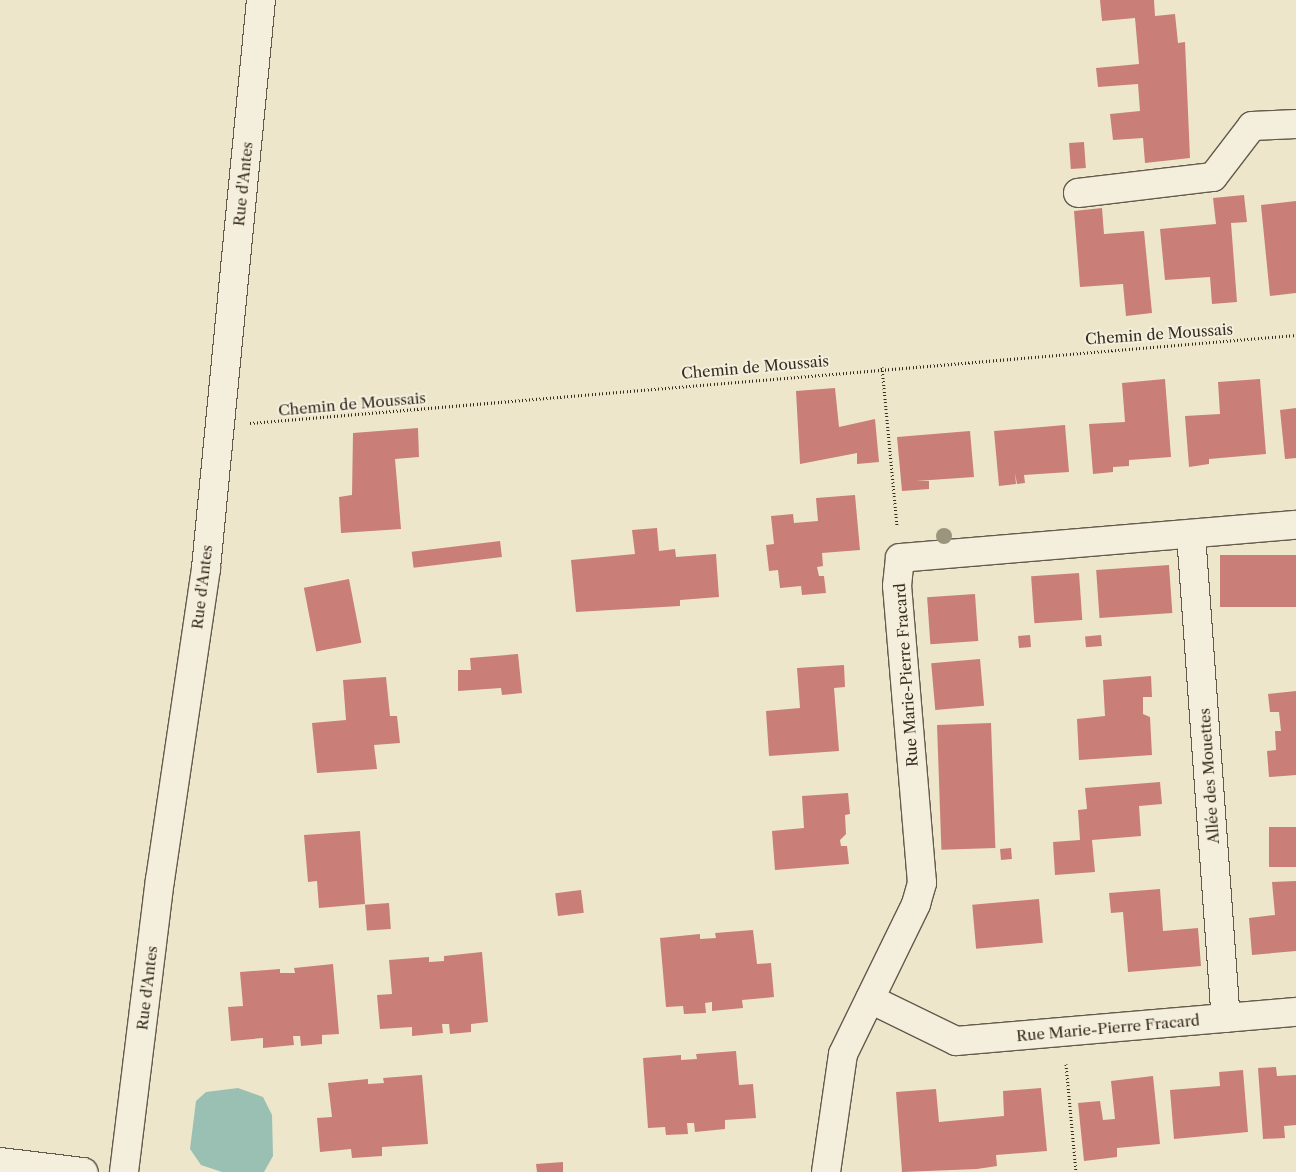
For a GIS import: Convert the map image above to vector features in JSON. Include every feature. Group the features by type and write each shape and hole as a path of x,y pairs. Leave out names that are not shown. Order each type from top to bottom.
{"street":[{"name":"Rue d'Antes","path":"124,1172 160,880 206,568 217,424 261,0"},
{"path":"1078,193 1213,177 1252,126 1296,124"},
{"path":"900,558 1296,525"},
{"name":"Allée des Mouettes","path":"1191,534 1226,1018"},
{"name":"Rue Marie-Pierre Fracard","path":"828,1170 844,1054 916,904 922,882 897,586 900,558"},
{"name":"Rue Marie-Pierre Fracard","path":"870,999 956,1041 1296,1012"},
{"path":"0,1162 83,1172"}],"path":[{"name":"Chemin de Moussais","path":"217,424 882,367 1296,335"},
{"path":"882,367 900,558"},
{"path":"1064,1031 1076,1172"}],"water":[{"path":"238,1088 263,1097 272,1115 273,1156 264,1172 222,1172 201,1165 190,1149 196,1101 206,1092"}],"building":[{"path":"1100,0 1154,0 1155,16 1175,14 1178,43 1185,42 1190,158 1145,163 1143,138 1113,140 1110,114 1140,111 1138,84 1098,87 1096,68 1139,64 1135,18 1102,21"},
{"path":"1084,142 1086,168 1071,169 1069,143"},
{"path":"1244,195 1247,222 1231,223 1237,302 1212,304 1210,277 1165,280 1160,229 1216,224 1213,198"},
{"path":"1296,201 1296,293 1270,296 1261,205"},
{"path":"1102,208 1104,234 1144,231 1152,313 1126,316 1123,284 1080,287 1074,211"},
{"path":"1165,379 1171,457 1129,460 1129,466 1113,467 1113,472 1093,474 1089,424 1125,422 1122,383"},
{"path":"1260,379 1266,454 1209,459 1209,464 1189,467 1185,416 1220,414 1218,382"},
{"path":"835,388 839,427 875,419 879,462 857,464 857,453 800,464 796,391"},
{"path":"1296,408 1296,458 1285,459 1280,410"},
{"path":"1065,425 1069,472 1024,475 1025,483 1017,484 1015,473 1016,484 999,486 994,431"},
{"path":"418,428 419,457 395,459 401,529 341,533 339,497 352,495 353,433"},
{"path":"970,431 974,477 916,481 929,481 929,489 902,491 897,437"},
{"path":"855,495 860,550 822,553 823,566 817,567 819,576 824,576 826,593 802,595 801,586 780,588 778,570 769,571 766,545 774,544 771,516 793,514 794,523 818,521 816,498"},
{"path":"657,528 659,551 675,549 676,557 716,554 719,597 680,600 680,606 576,612 571,560 635,554 632,530"},
{"path":"500,541 502,557 414,568 412,552"},
{"path":"1220,555 1296,555 1296,607 1220,607"},
{"path":"1169,565 1172,613 1100,618 1096,570"},
{"path":"1079,573 1082,620 1034,623 1031,576"},
{"path":"349,579 361,643 316,652 304,588"},
{"path":"975,594 978,641 930,644 927,597"},
{"path":"1030,635 1031,647 1019,648 1018,636"},
{"path":"1101,635 1102,646 1086,647 1085,636"},
{"path":"518,654 522,693 502,695 501,688 458,691 458,670 471,670 470,658"},
{"path":"980,659 984,706 935,710 931,663"},
{"path":"844,665 845,687 834,688 839,751 769,756 766,711 800,708 797,668"},
{"path":"1151,676 1152,697 1143,697 1143,714 1150,717 1152,755 1079,760 1077,719 1105,716 1103,680"},
{"path":"386,677 390,716 397,716 400,743 374,745 377,769 317,773 312,723 346,720 343,680"},
{"path":"1296,691 1296,775 1269,777 1267,751 1276,750 1275,731 1281,731 1279,712 1270,712 1268,694"},
{"path":"991,723 995,848 941,850 937,725"},
{"path":"1160,782 1162,804 1139,806 1141,836 1092,840 1095,872 1055,875 1053,842 1080,840 1078,810 1087,809 1085,788"},
{"path":"848,793 850,814 845,815 846,834 840,840 841,846 847,846 849,864 775,870 772,831 804,828 802,796"},
{"path":"1269,827 1296,827 1296,867 1269,867"},
{"path":"360,831 365,904 319,908 317,881 308,882 304,835"},
{"path":"1011,848 1012,859 1001,860 1000,849"},
{"path":"1296,881 1296,951 1252,955 1249,918 1275,915 1272,882"},
{"path":"1160,889 1163,931 1198,928 1201,966 1128,972 1123,912 1111,913 1109,893"},
{"path":"581,890 584,913 558,916 555,893"},
{"path":"1039,899 1043,943 976,949 972,905"},
{"path":"389,903 391,929 367,931 365,905"},
{"path":"753,930 757,964 771,963 774,997 742,1000 743,1008 712,1011 712,1002 705,1003 706,1013 684,1014 683,1006 666,1007 660,938 700,934 700,939 716,938 715,933"},
{"path":"482,952 488,1022 471,1024 471,1032 450,1034 449,1024 442,1024 443,1033 412,1036 412,1027 380,1029 377,995 392,994 389,960 429,957 429,962 444,961 444,956"},
{"path":"333,964 339,1034 322,1035 322,1044 301,1046 300,1036 293,1036 294,1045 263,1048 263,1038 231,1041 228,1007 243,1006 240,972 280,969 280,973 295,973 294,968"},
{"path":"736,1051 739,1085 753,1084 756,1118 725,1120 725,1129 695,1132 694,1123 687,1123 688,1134 666,1135 665,1127 648,1128 643,1058 681,1055 681,1060 697,1059 696,1054"},
{"path":"1276,1067 1277,1076 1296,1075 1296,1125 1284,1126 1285,1138 1263,1139 1258,1068"},
{"path":"1243,1070 1248,1132 1174,1139 1170,1090 1220,1086 1219,1072"},
{"path":"422,1075 428,1144 382,1147 382,1156 352,1158 351,1149 320,1152 317,1118 332,1117 328,1083 368,1079 368,1084 384,1083 383,1078"},
{"path":"1153,1076 1160,1144 1117,1148 1117,1157 1084,1161 1078,1103 1100,1101 1103,1120 1115,1119 1111,1081"},
{"path":"1041,1088 1047,1151 996,1155 997,1166 977,1169 902,1172 896,1092 936,1089 939,1122 1004,1116 1003,1091"},
{"path":"563,1162 563,1172 537,1172 536,1164"}]}
